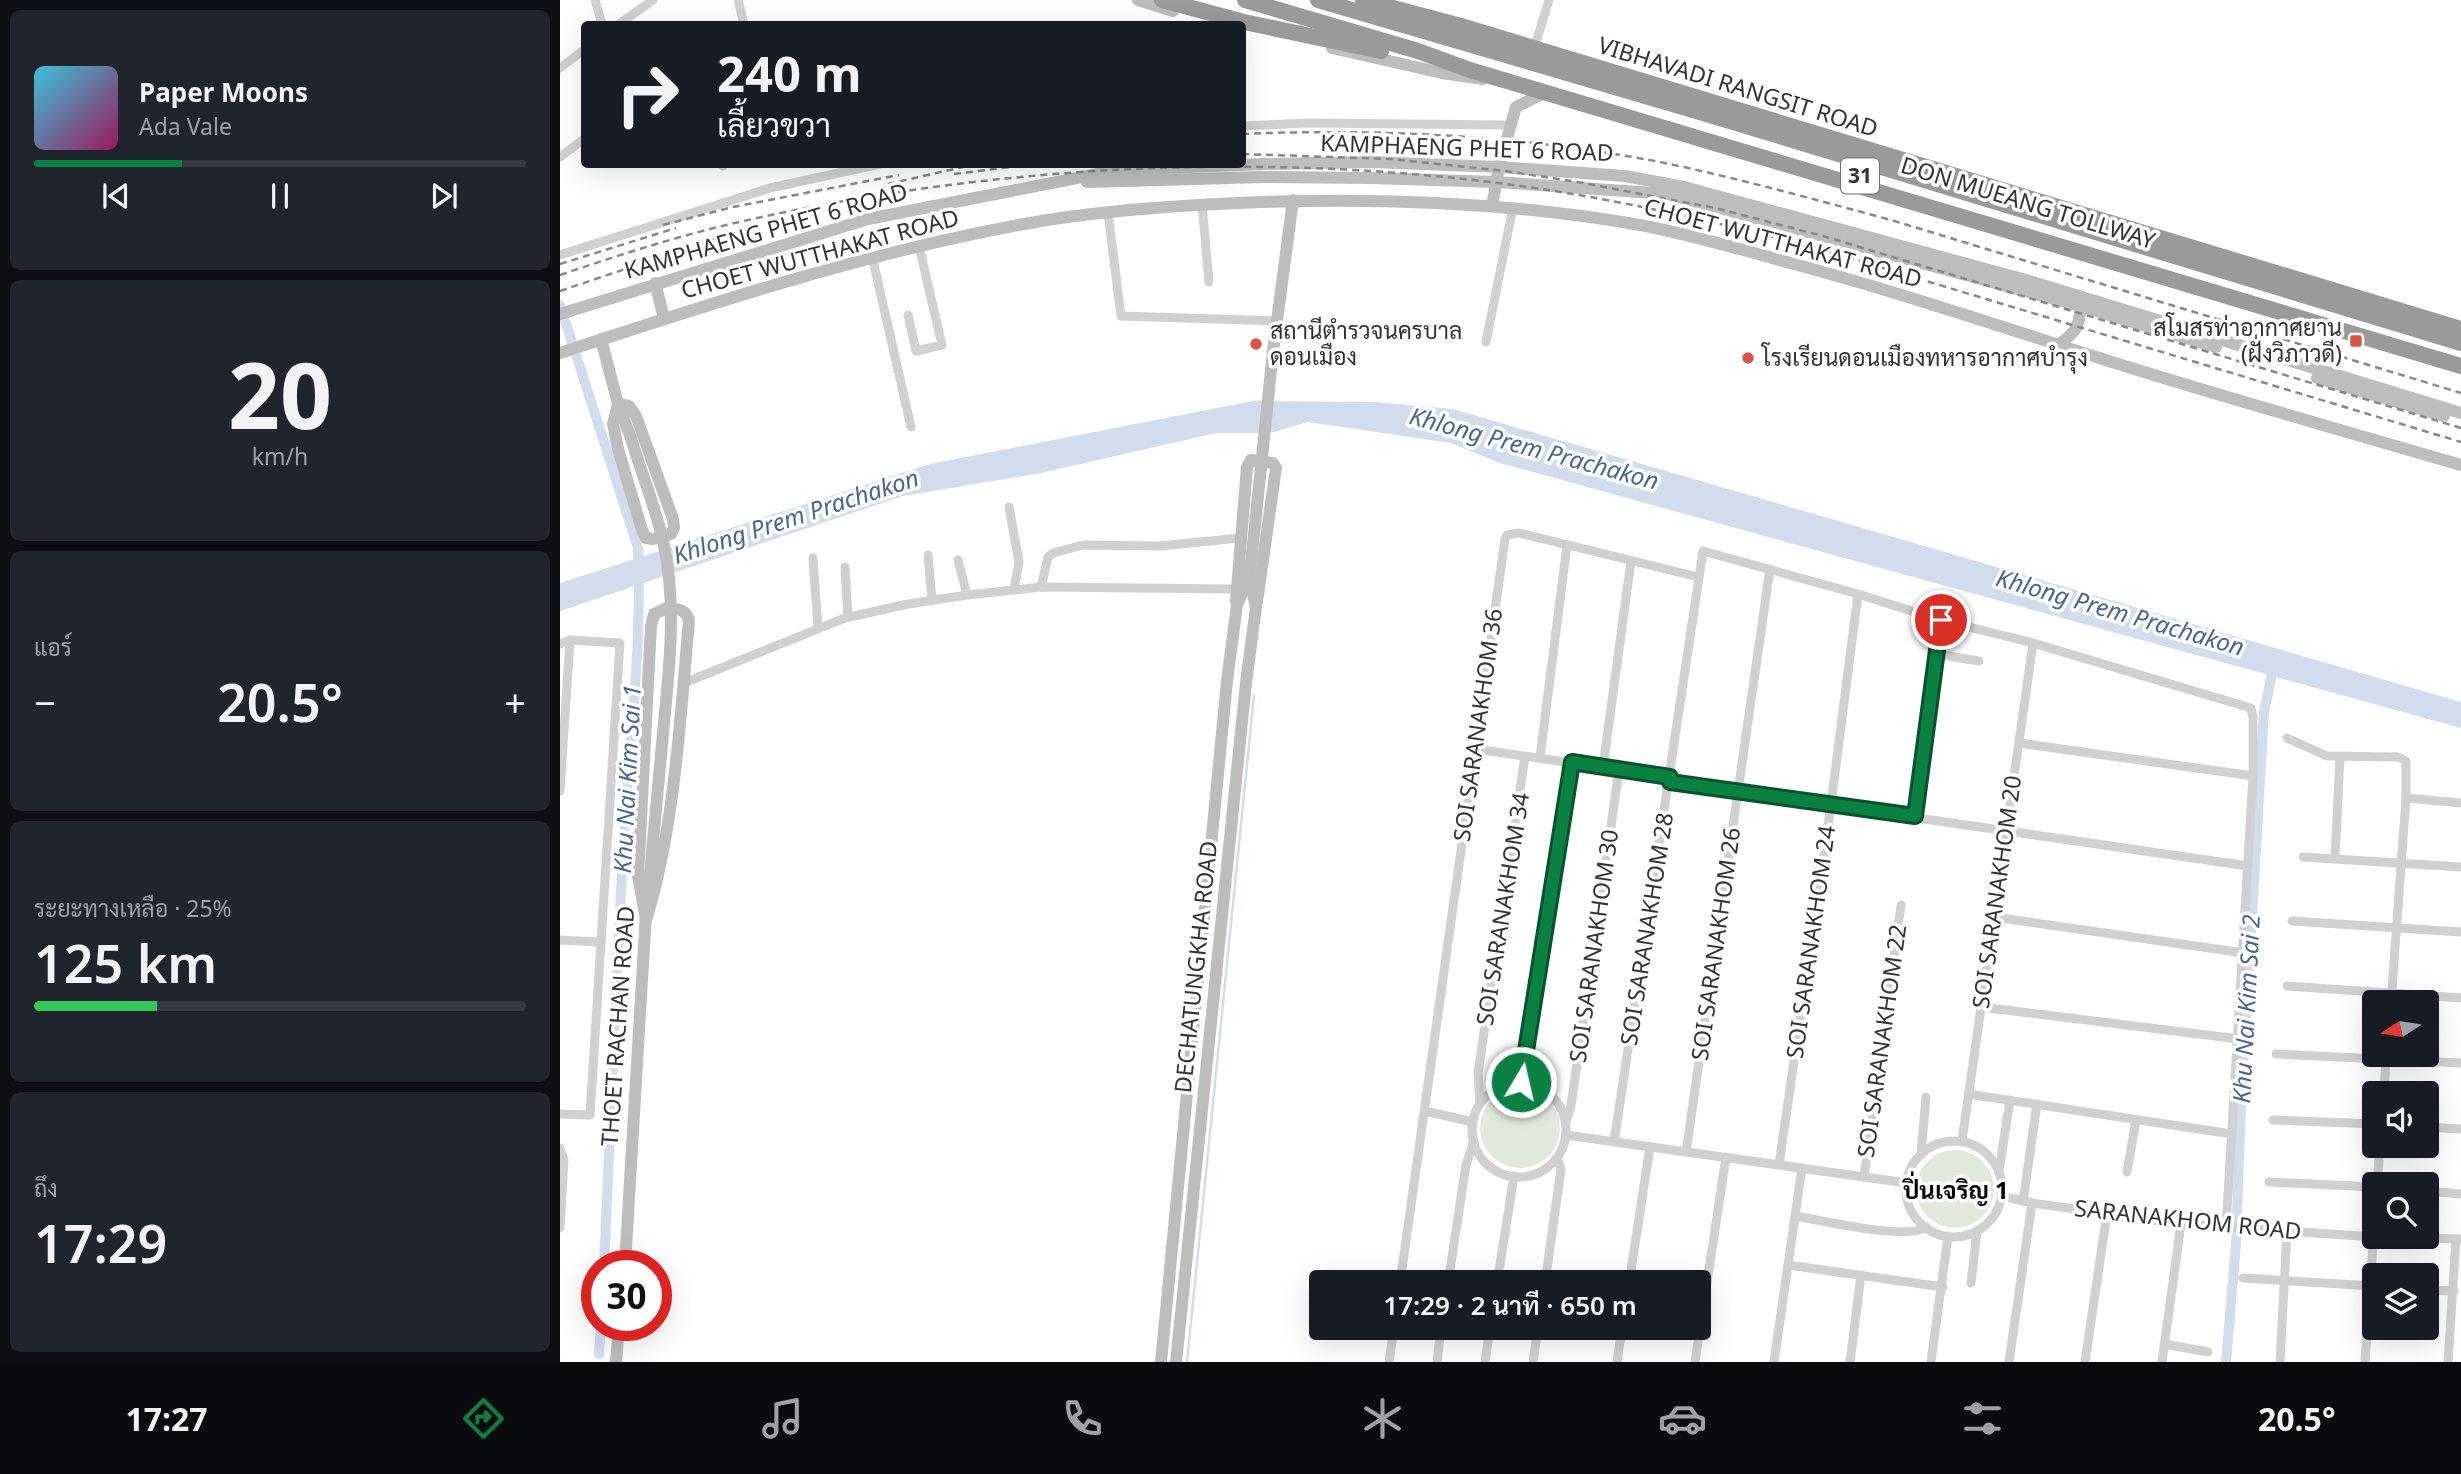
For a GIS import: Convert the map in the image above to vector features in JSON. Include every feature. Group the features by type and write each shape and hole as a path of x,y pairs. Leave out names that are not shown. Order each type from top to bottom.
{"highway":[{"path":"1162,0 1240,21"},
{"name":"31","path":"1245,0 1418,51 1470,70 2461,366"},
{"name":"DON MUEANG TOLLWAY","path":"1259,0 1707,130 2461,357"},
{"name":"DON MUEANG TOLLWAY","path":"1318,0 1710,115 2461,343"},
{"name":"VIBHAVADI RANGSIT ROAD","path":"1363,0 1461,26 2461,329"},
{"path":"1396,0 1461,26"},
{"path":"1246,22 1470,70"}],"main road":[{"path":"1138,0 1219,21"},
{"name":"31","path":"1246,28 1442,73 1505,80"},
{"path":"1496,181 1513,116 1505,80"},
{"name":"KAMPHAENG PHET 6 ROAD","path":"1513,116 1546,92"},
{"name":"KAMPHAENG PHET 6 ROAD","path":"1246,165 1373,162 1499,167 1625,176 1697,190 2026,280 2461,412"},
{"name":"KAMPHAENG PHET 6 ROAD","path":"560,314 868,219 1118,170 1167,168"},
{"name":"KAMPHAENG PHET 6 ROAD","path":"1069,181 1119,183 1277,177 1496,181 1668,194 2080,306 2461,420"},
{"name":"KAMPHAENG PHET 6 ROAD","path":"1492,206 1496,181"},
{"name":"CHOET WUTTHAKAT ROAD","path":"563,352 664,318 872,256 1039,221 1202,204 1293,200 1372,200 1492,206 1625,223 1686,234 1854,280 2151,374 2461,465"},
{"name":"DECHATUNGKHA ROAD","path":"1161,1362 1227,681 1237,605 1249,577 1273,351 1293,200"},
{"name":"CHOET WUTTHAKAT ROAD","path":"655,283 664,318"},
{"path":"2059,345 2077,329 2081,317 2080,306"},
{"name":"THOET RACHAN ROAD","path":"601,339 618,404 663,540 670,587 670,649 646,920 626,1250"},
{"path":"618,404 629,406 636,416 673,519 674,528 671,534 653,539 646,538 642,530 613,424 618,404"},
{"path":"1237,605 1240,538 1248,462 1251,460 1273,463 1276,468 1256,607"},
{"name":"DECHATUNGKHA ROAD","path":"1176,1362 1256,607 1249,577"},
{"path":"667,608 681,609 688,615 689,621 666,836 659,879 646,920 638,876 651,626 654,614 667,608"},
{"path":"1179,1180 1195,1181"},
{"path":"616,1362 618,1341"}],"street":[{"path":"595,0 601,21"},
{"path":"623,21 653,0"},
{"path":"738,0 743,21"},
{"path":"1534,49 1549,0"},
{"path":"560,68 581,52"},
{"path":"1246,126 1513,116"},
{"path":"560,157 581,141"},
{"path":"560,255 770,188 862,168"},
{"path":"1202,204 1209,282"},
{"path":"1486,342 1513,208"},
{"path":"1108,213 1121,316 1277,321"},
{"path":"908,315 916,351 942,345 919,246"},
{"path":"872,256 911,427"},
{"path":"1009,508 1019,562 1014,589"},
{"name":"SOI SARANAKHOM 36","path":"1402,1270 1505,538 1507,534 1518,533 1698,577"},
{"path":"1041,587 1048,557 1053,553 1083,545 1160,545 1240,538"},
{"path":"1540,757 1567,545"},
{"name":"SOI SARANAKHOM 28","path":"1614,1142 1703,551 1770,569"},
{"path":"928,555 932,600"},
{"path":"813,558 818,629"},
{"path":"958,560 967,595"},
{"path":"1603,767 1631,561"},
{"path":"845,567 848,617"},
{"path":"1770,569 2250,708 2253,718 2253,776 2232,1134 2233,1229"},
{"name":"SOI SARANAKHOM 26","path":"1686,1152 1770,569"},
{"path":"689,681 848,617 932,600 1041,587 1236,589"},
{"name":"SOI SARANAKHOM 24","path":"1779,1165 1858,594"},
{"path":"1915,816 1941,620"},
{"path":"560,644 570,640 620,642 590,1115 560,1114"},
{"path":"560,791 570,640"},
{"name":"SOI SARANAKHOM 20","path":"1962,1141 2033,643"},
{"path":"1936,654 1979,661"},
{"path":"2287,738 2315,752 2340,757 2403,758 2408,766 2392,990"},
{"path":"2018,743 2253,776"},
{"path":"1475,749 1572,762 1738,791 2248,866"},
{"name":"SOI SARANAKHOM 34","path":"1480,1104 1478,1073 1525,756"},
{"path":"2335,858 2340,757"},
{"path":"1521,1082 1572,762"},
{"name":"SOI SARANAKHOM 30","path":"1566,1121 1572,1106 1619,770"},
{"path":"2406,798 2461,803"},
{"path":"2303,857 2461,867"},
{"name":"SOI SARANAKHOM 22","path":"1864,1177 1901,905"},
{"path":"1994,917 2244,953"},
{"path":"2292,921 2461,932"},
{"path":"560,940 600,942"},
{"path":"2287,986 2362,995"},
{"path":"2440,998 2461,998"},
{"path":"1981,1007 2239,1040"},
{"path":"2276,1054 2362,1057"},
{"path":"2440,1062 2461,1063"},
{"path":"1521,1082 1550,1094 1560,1106 1566,1121 1566,1135 1557,1158 1538,1173 1514,1177 1500,1173 1488,1165 1479,1154 1474,1141 1473,1122 1480,1104 1497,1088 1521,1082"},
{"path":"1968,1094 2232,1134"},
{"path":"1921,1154 1926,1097"},
{"path":"1999,1171 1990,1157 1978,1146 1962,1141 1933,1145 1921,1154 1911,1167 1907,1183 1911,1208 1926,1227 1948,1236 1963,1236 1977,1231 1993,1216 2002,1196 1999,1171 2010,1100"},
{"path":"2009,1362 2037,1104"},
{"path":"1425,1111 1473,1122"},
{"path":"2127,1172 2136,1120"},
{"path":"2273,1120 2362,1123"},
{"path":"2439,1128 2461,1129"},
{"path":"1566,1135 1907,1183"},
{"path":"1450,1270 1464,1173 1474,1141"},
{"path":"1631,1270 1650,1147"},
{"path":"560,1148 564,1160 560,1228"},
{"path":"1695,1362 1726,1157"},
{"path":"1547,1270 1562,1169 1557,1158"},
{"path":"1774,1362 1802,1168"},
{"path":"1499,1270 1514,1177"},
{"path":"2269,1182 2362,1185"},
{"path":"2439,1192 2461,1194"},
{"name":"SARANAKHOM ROAD","path":"2002,1196 2180,1224 2362,1236"},
{"path":"2085,1362 2106,1213"},
{"path":"1795,1216 1897,1233 1920,1232 1926,1227"},
{"path":"2162,1362 2180,1224"},
{"path":"1971,1283 1977,1231"},
{"path":"2280,1362 2287,1231"},
{"path":"1931,1362 1948,1236"},
{"path":"2439,1238 2459,1239 2448,1362"},
{"path":"1788,1265 1943,1287"},
{"path":"1850,1362 1861,1275"},
{"path":"2242,1278 2362,1285"},
{"path":"2439,1290 2454,1291"},
{"path":"1389,1362 1392,1340"},
{"path":"1437,1362 1440,1340"},
{"path":"1485,1362 1488,1340"},
{"path":"1533,1362 1536,1340"},
{"path":"1617,1362 1620,1340"},
{"path":"2365,1362 2367,1340"},
{"path":"2164,1344 2208,1352"}],"shaded area":[{"path":"1512,1088 1528,1088 1549,1099 1560,1120 1560,1136 1549,1157 1528,1168 1512,1168 1498,1162 1486,1150 1480,1136 1480,1120 1486,1106 1498,1094"},
{"path":"1955,1150 1970,1153 1987,1167 1994,1189 1991,1204 1977,1221 1955,1228 1940,1225 1923,1211 1916,1189 1919,1174 1933,1157"}],"water":[{"name":"Khlong Prem Prachakon","path":"1253,401 1375,402 1453,409 2461,702 2461,728 1500,463 1451,443 1308,422 1270,433 1216,433 1041,473 903,496 560,611 560,583 930,464"}],"waterway":[{"name":"Khu Nai Kim Sai 1","path":"560,305 638,548 637,650 625,819 605,1250"},
{"name":"Khu Nai Kim Sai 2","path":"2226,1362 2236,1244 2241,1101 2264,712 2274,665"},
{"path":"1187,1362 1254,695"},
{"name":"Khu Nai Kim Sai 1","path":"599,1354 600,1341"}],"railway":[{"path":"1246,134 1349,132 1457,136 1564,147 1670,164 1891,220 2461,393"},
{"path":"1246,154 1390,159 1505,171 1715,208 1823,236 2461,428"},
{"path":"1246,167 1410,174 1506,184 1586,196 1664,212 1820,249 2461,442"},
{"path":"888,184 959,168"},
{"path":"954,174 1002,168"},
{"path":"560,275 694,233 833,203 1024,177 1185,168"},
{"path":"663,225 733,207 899,175"},
{"path":"560,264 676,228"},
{"path":"560,291 726,235"}],"place":[{"name":"สโมสรท่าอากาศยาน (ฝั่งวิภาวดี)","path":"2356,341"},
{"name":"สถานีตำรวจนครบาล ดอนเมือง","path":"1256,344"},
{"name":"โรงเรียนดอนเมืองทหารอากาศบำรุง","path":"1748,358"}],"district":[{"name":"ปิ่นเจริญ 1","path":"1956,1191"}],"route":[{"path":"1521,1082 1572,762 1670,777 1670,782 1915,816 1941,620"}]}
